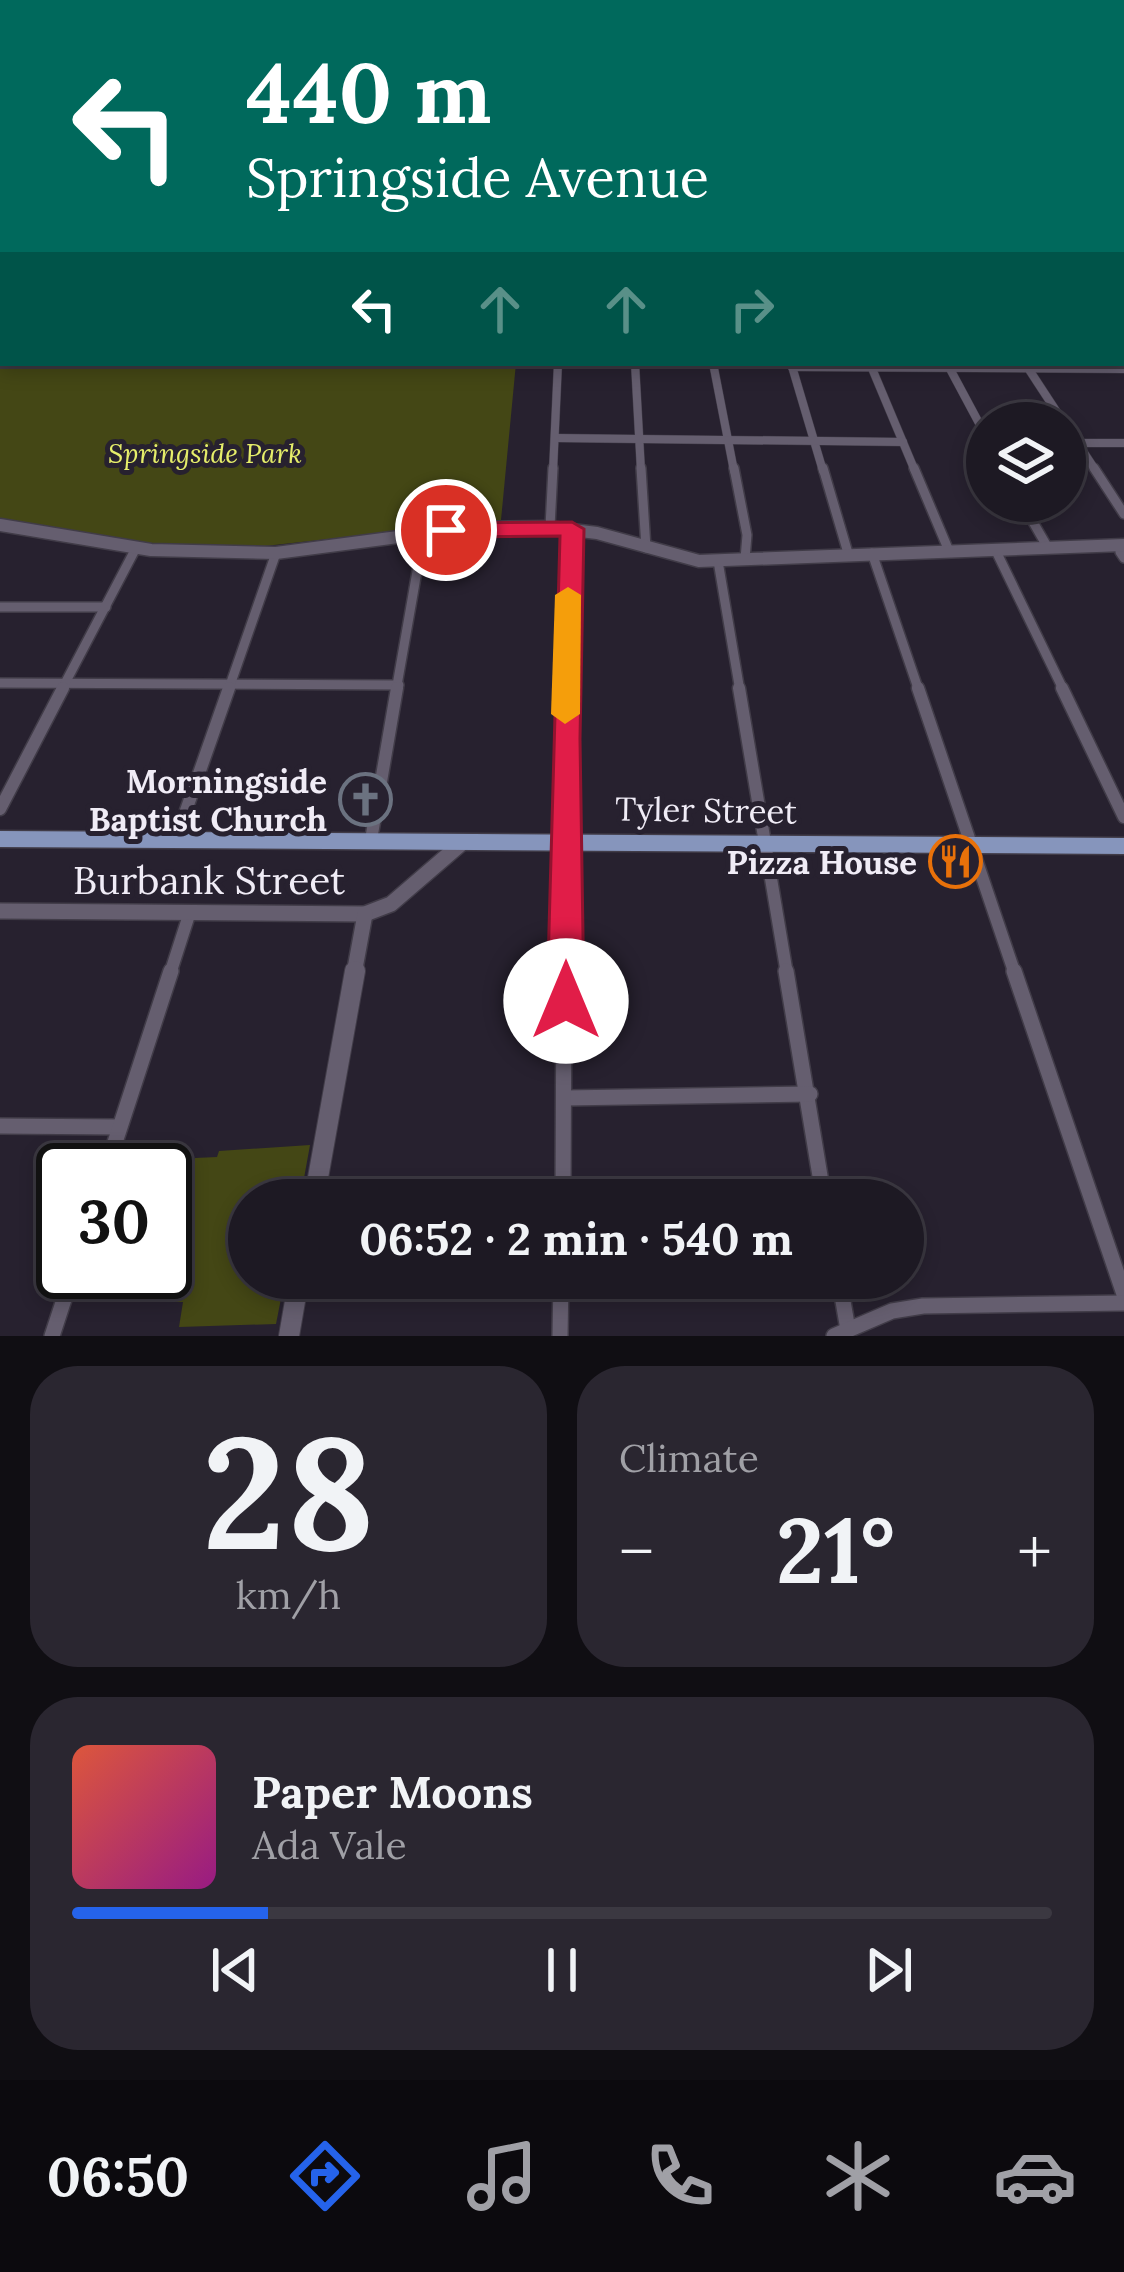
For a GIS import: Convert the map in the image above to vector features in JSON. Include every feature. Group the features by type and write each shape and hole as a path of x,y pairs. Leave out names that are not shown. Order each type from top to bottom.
{"main road":[{"name":"Tyler Street","path":"0,839 1124,846"}],"street":[{"path":"550,527 558,366"},
{"path":"635,366 646,548"},
{"path":"714,366 747,535 745,560"},
{"path":"791,366 848,553"},
{"path":"871,366 949,551"},
{"path":"910,366 1123,370"},
{"path":"949,367 968,402"},
{"path":"1028,368 1051,402"},
{"path":"556,438 903,442"},
{"path":"1086,442 1124,443"},
{"path":"1086,456 1124,514"},
{"path":"1034,522 1048,548"},
{"path":"0,525 136,548 277,553 467,528 550,527 676,558 718,561 1048,548 1123,552"},
{"path":"563,1179 572,529"},
{"path":"371,841 419,560 416,535"},
{"path":"0,809 136,548"},
{"path":"994,550 1124,817"},
{"path":"176,838 277,553"},
{"path":"840,1299 841,1333 892,1311 923,1306 1124,1299 872,553"},
{"path":"718,561 769,844 821,1179"},
{"path":"0,607 106,608"},
{"path":"0,683 399,685"},
{"name":"Burbank Street","path":"0,911 365,914 392,904 463,842"},
{"path":"318,1179 365,914"},
{"path":"114,1143 189,915"},
{"path":"565,1098 810,1094"},
{"path":"0,1126 119,1127"},
{"path":"52,1336 64,1299"},
{"path":"289,1336 295,1299"},
{"path":"560,1336 561,1299"}],"green space":[{"name":"Springside Park","path":"0,366 516,366 501,520 265,546 155,544 0,519"},
{"path":"310,1145 304,1179 228,1179 228,1299 281,1299 276,1324 179,1327 183,1302 158,1302 192,1299 192,1170 195,1158 217,1157 219,1151"}],"slow traffic":[{"path":"565,714 568,595"}],"place":[{"name":"Morningside Baptist Church","path":"366,800"},
{"name":"Pizza House","path":"956,862"}],"route":[{"path":"446,530 572,529 565,739 566,1001"}]}
